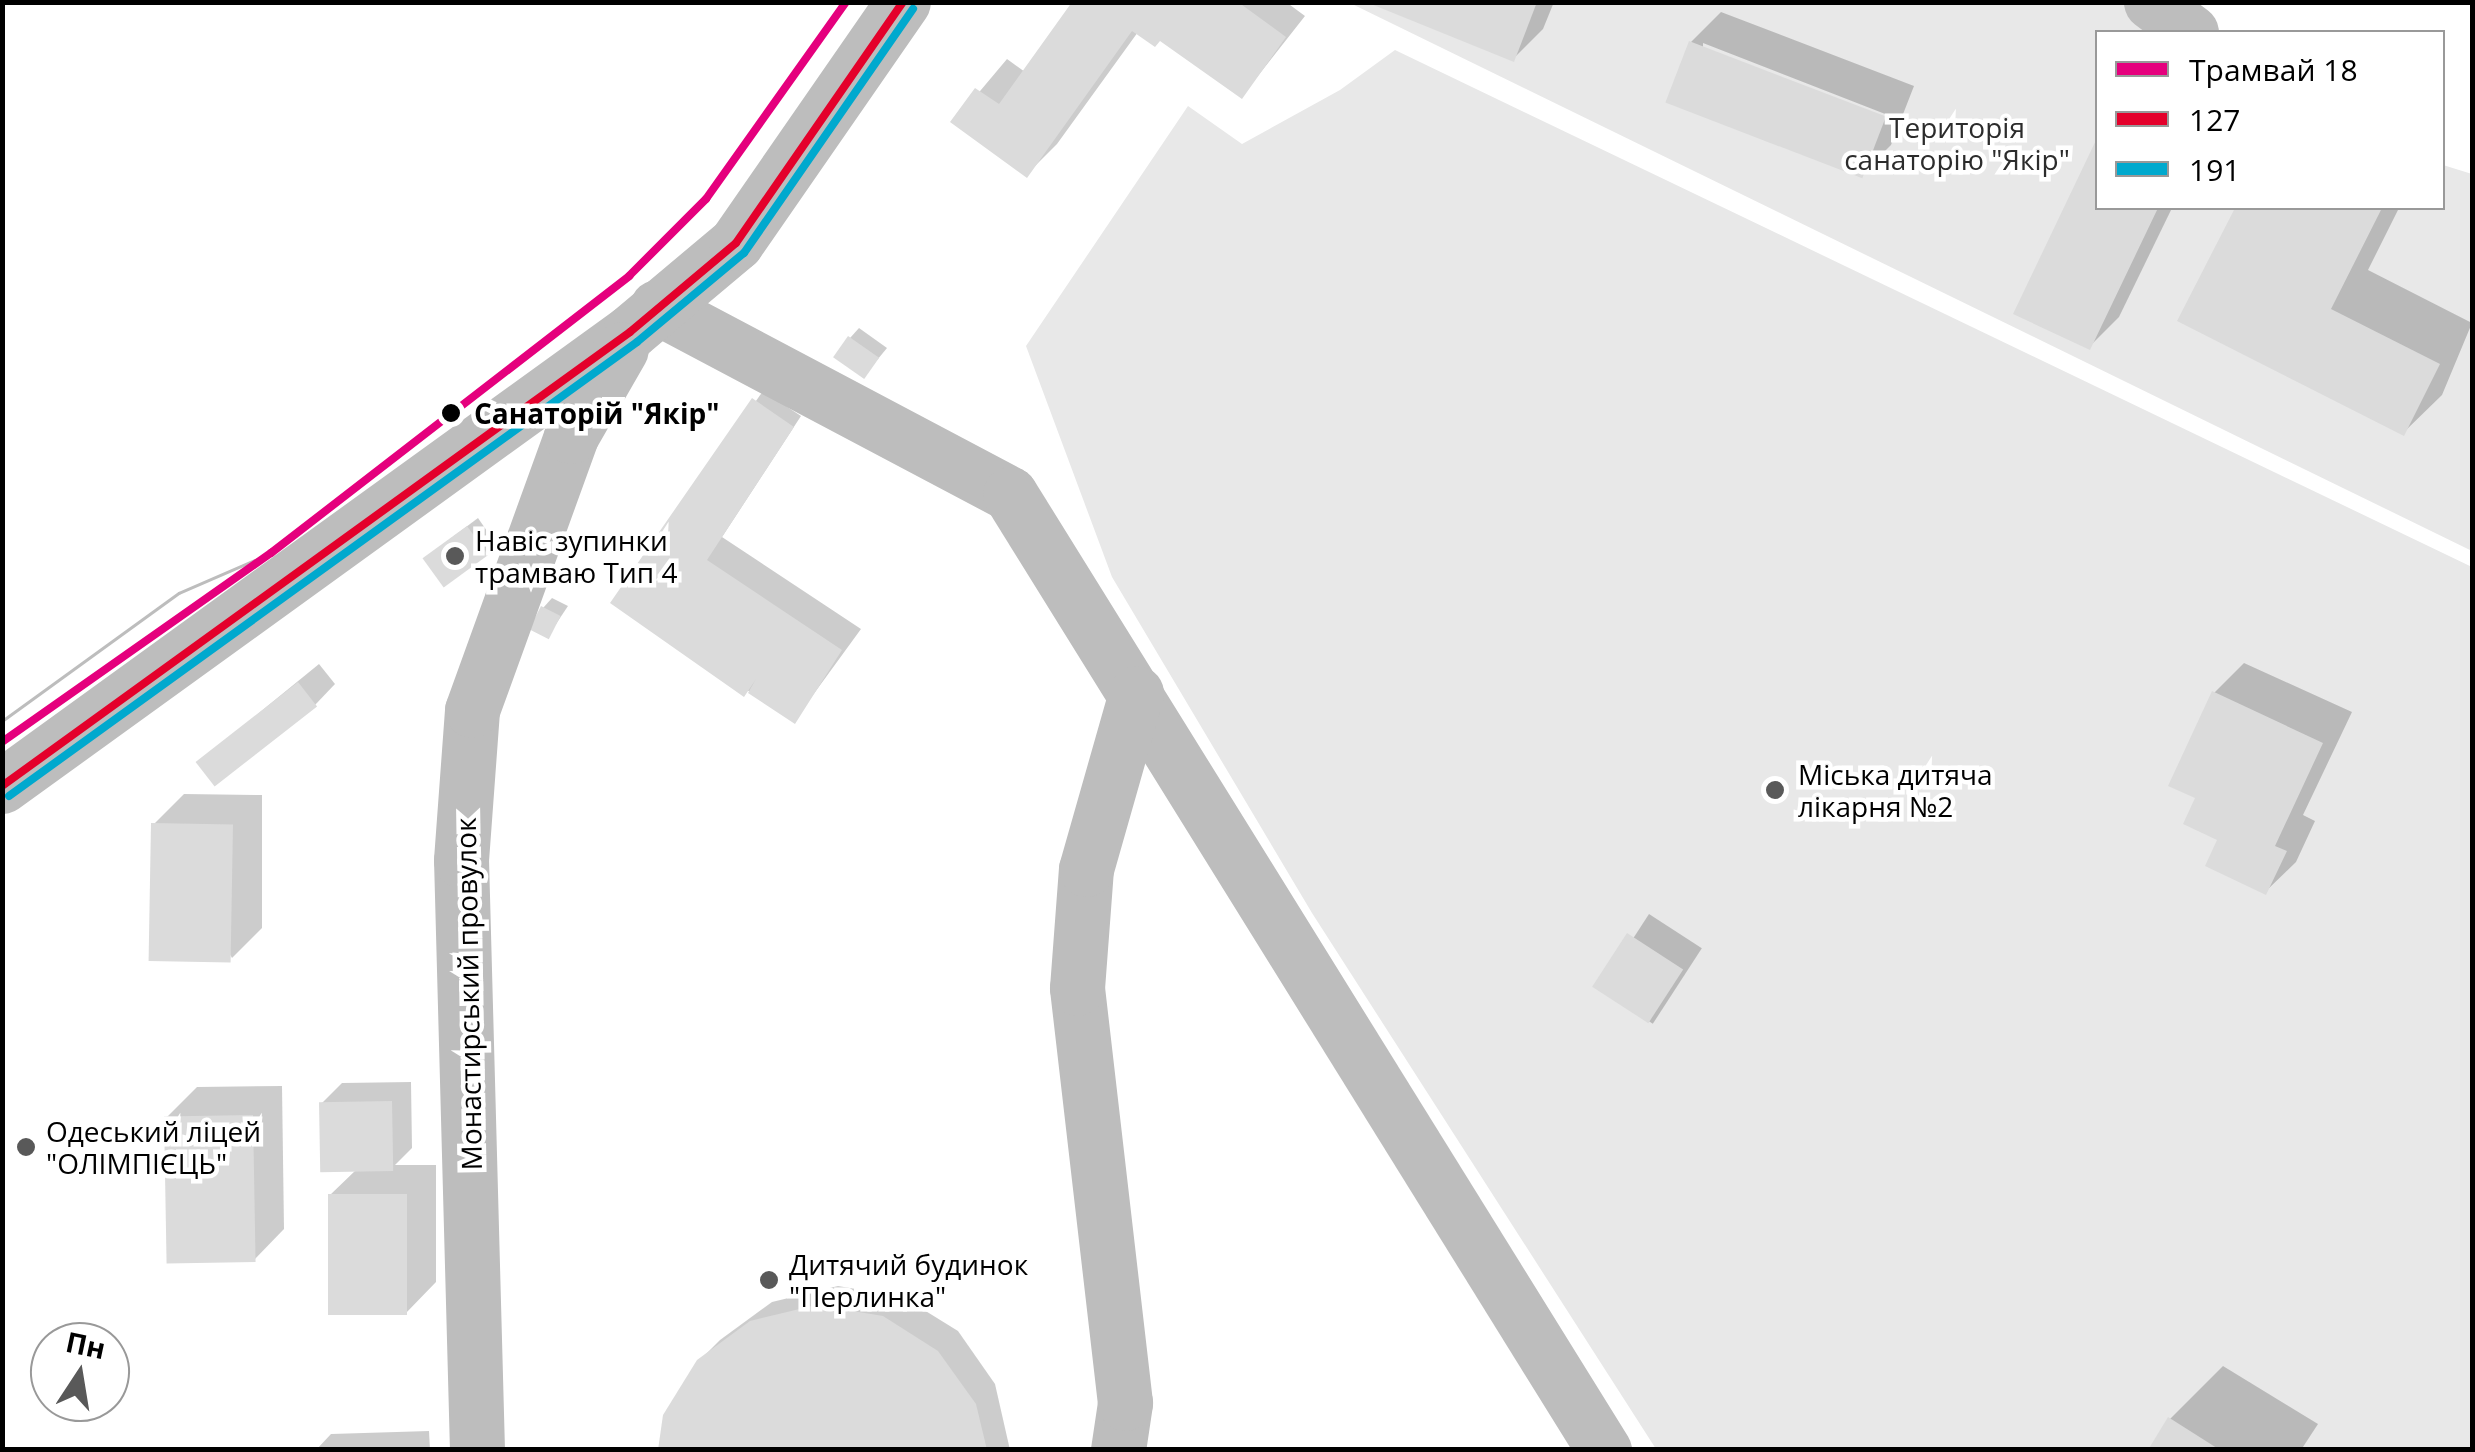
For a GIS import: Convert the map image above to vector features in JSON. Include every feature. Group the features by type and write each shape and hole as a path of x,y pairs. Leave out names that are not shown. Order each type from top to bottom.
{"street":[{"path":"2,786 644,320 736,243 903,2"},
{"path":"2152,2 2189,30"},
{"path":"644,320 1010,494 1604,1450"},
{"name":"Монастирський провулок","path":"477,1450 461,860 472,710 571,436 644,320"},
{"path":"1118,1450 1125,1404 1077,988 1086,869 1136,693"}],"green space":[{"name":"Територія санаторію \"Якір\"","path":"1350,3 2134,3 2143,30 2095,30 2095,210 2445,210 2445,166 2472,174 2472,551"},
{"name":"Міська дитяча лікарня №2","path":"1395,50 2472,567 2472,1449 1656,1449 1312,913 1112,577 1026,346 1188,106 1242,144 1340,90"}],"building":[{"path":"1072,2 1238,2 1286,37 1242,99 1160,41 1155,47 1132,31 1027,178 950,122 975,88 999,104"},
{"path":"1366,2 1537,2 1514,62"},
{"path":"1689,41 1886,117 1862,178 1665,103"},
{"path":"2095,142 2095,210 2157,210 2090,350 2013,314"},
{"path":"2234,210 2381,210 2331,309 2440,364 2404,436 2177,321"},
{"path":"848,336 879,358 864,379 833,357"},
{"path":"752,398 794,427 707,560 842,650 795,724 748,693 756,679 744,697 610,603"},
{"name":"Навіс зупинки трамваю Тип 4","path":"467,526 488,555 444,587 423,558"},
{"path":"541,606 561,616 549,639 529,629"},
{"path":"298,682 317,706 215,786 196,762"},
{"path":"2212,691 2323,743 2275,846 2287,851 2266,895 2205,866 2217,840 2183,824 2195,798 2168,786"},
{"path":"151,823 233,824 231,962 149,961"},
{"path":"1627,933 1683,969 1648,1023 1592,987"},
{"path":"392,1101 393,1171 320,1172 319,1102"},
{"path":"253,1115 256,1262 167,1264 164,1117"},
{"path":"328,1194 407,1194 407,1315 328,1315"},
{"path":"816,1305 883,1316 938,1351 976,1404 987,1450 658,1450 663,1415 697,1360 750,1321"},
{"path":"2168,1417 2220,1450 2148,1450"}],"tram line":[{"name":"18","path":"2,742 271,553 629,276 706,199 846,2"},
{"path":"2,721 179,593 271,553"}],"transit line":[{"name":"127","path":"2,786 630,332 736,243 903,2"},
{"name":"191","path":"9,796 637,342 744,253 913,9"}],"place":[{"name":"Санаторій \"Якір\"","path":"451,413"},
{"name":"Навіс зупинки трамваю Тип 4","path":"455,556"},
{"name":"Міська дитяча лікарня №2","path":"1775,790"},
{"name":"Одеський ліцей \"ОЛІМПІЄЦЬ\"","path":"26,1147"},
{"name":"Дитячий будинок \"Перлинка\"","path":"769,1280"}]}
